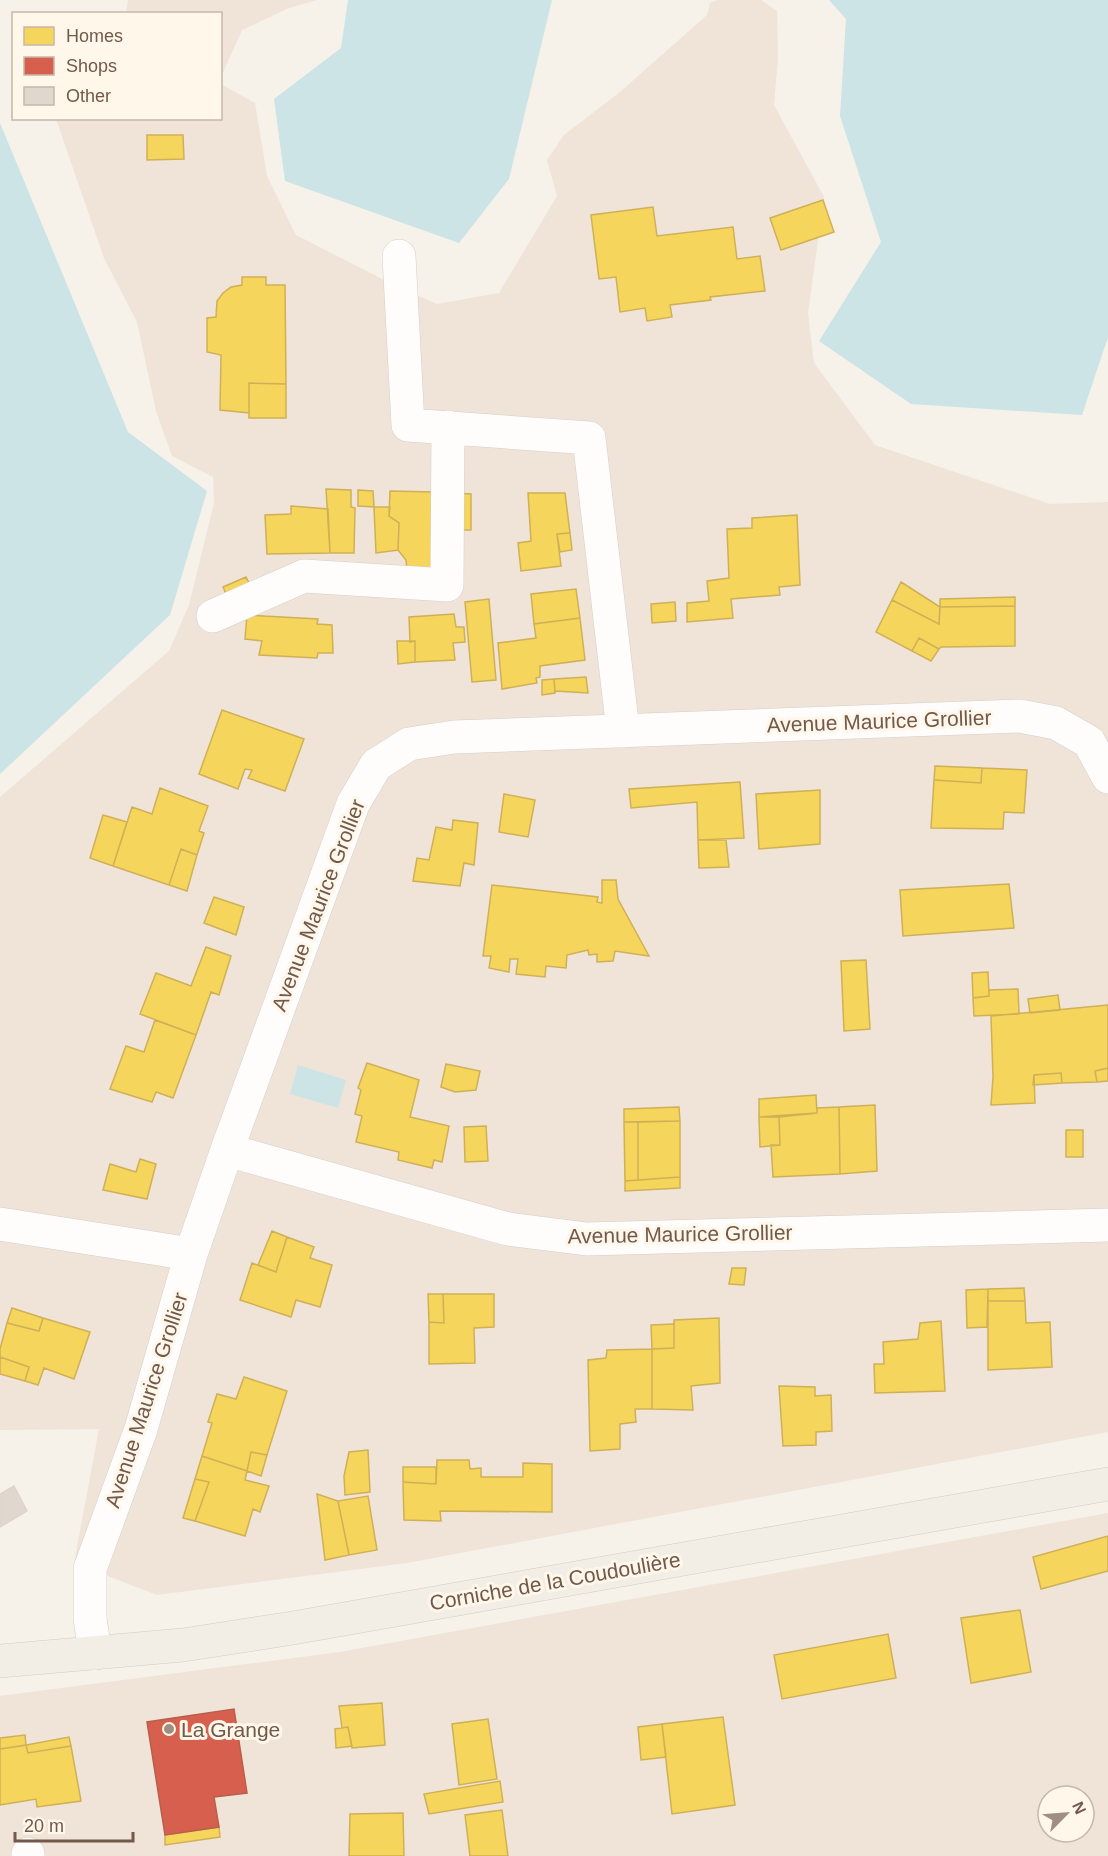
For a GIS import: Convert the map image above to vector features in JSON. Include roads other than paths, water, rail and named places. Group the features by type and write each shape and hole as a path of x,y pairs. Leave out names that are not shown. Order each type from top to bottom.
{"main road":[{"name":"Corniche de la Coudoulière","path":"0,1661 183,1645 293,1628 1108,1484"}],"street":[{"path":"399,256 408,425 589,438 624,731"},
{"path":"213,616 304,576 447,585 448,427"},
{"name":"Avenue Maurice Grollier","path":"95,1653 90,1618 90,1569 141,1429 191,1254 227,1150 353,804 376,765 409,744 454,737 1020,716 1056,723 1089,742 1108,777"},
{"name":"Avenue Maurice Grollier","path":"227,1150 508,1229 587,1239 1108,1225"},
{"path":"0,1224 191,1254"}],"water":[{"path":"348,0 552,0 509,179 459,243 285,181 274,99 341,48"},
{"path":"829,0 1108,0 1108,337 1082,415 911,404 819,341 881,242 840,116 846,19"},
{"path":"0,123 128,432 207,491 170,615 0,774"},
{"path":"298,1065 346,1080 338,1108 290,1094"}],"place":[{"name":"La Grange","path":"169,1729"}]}
